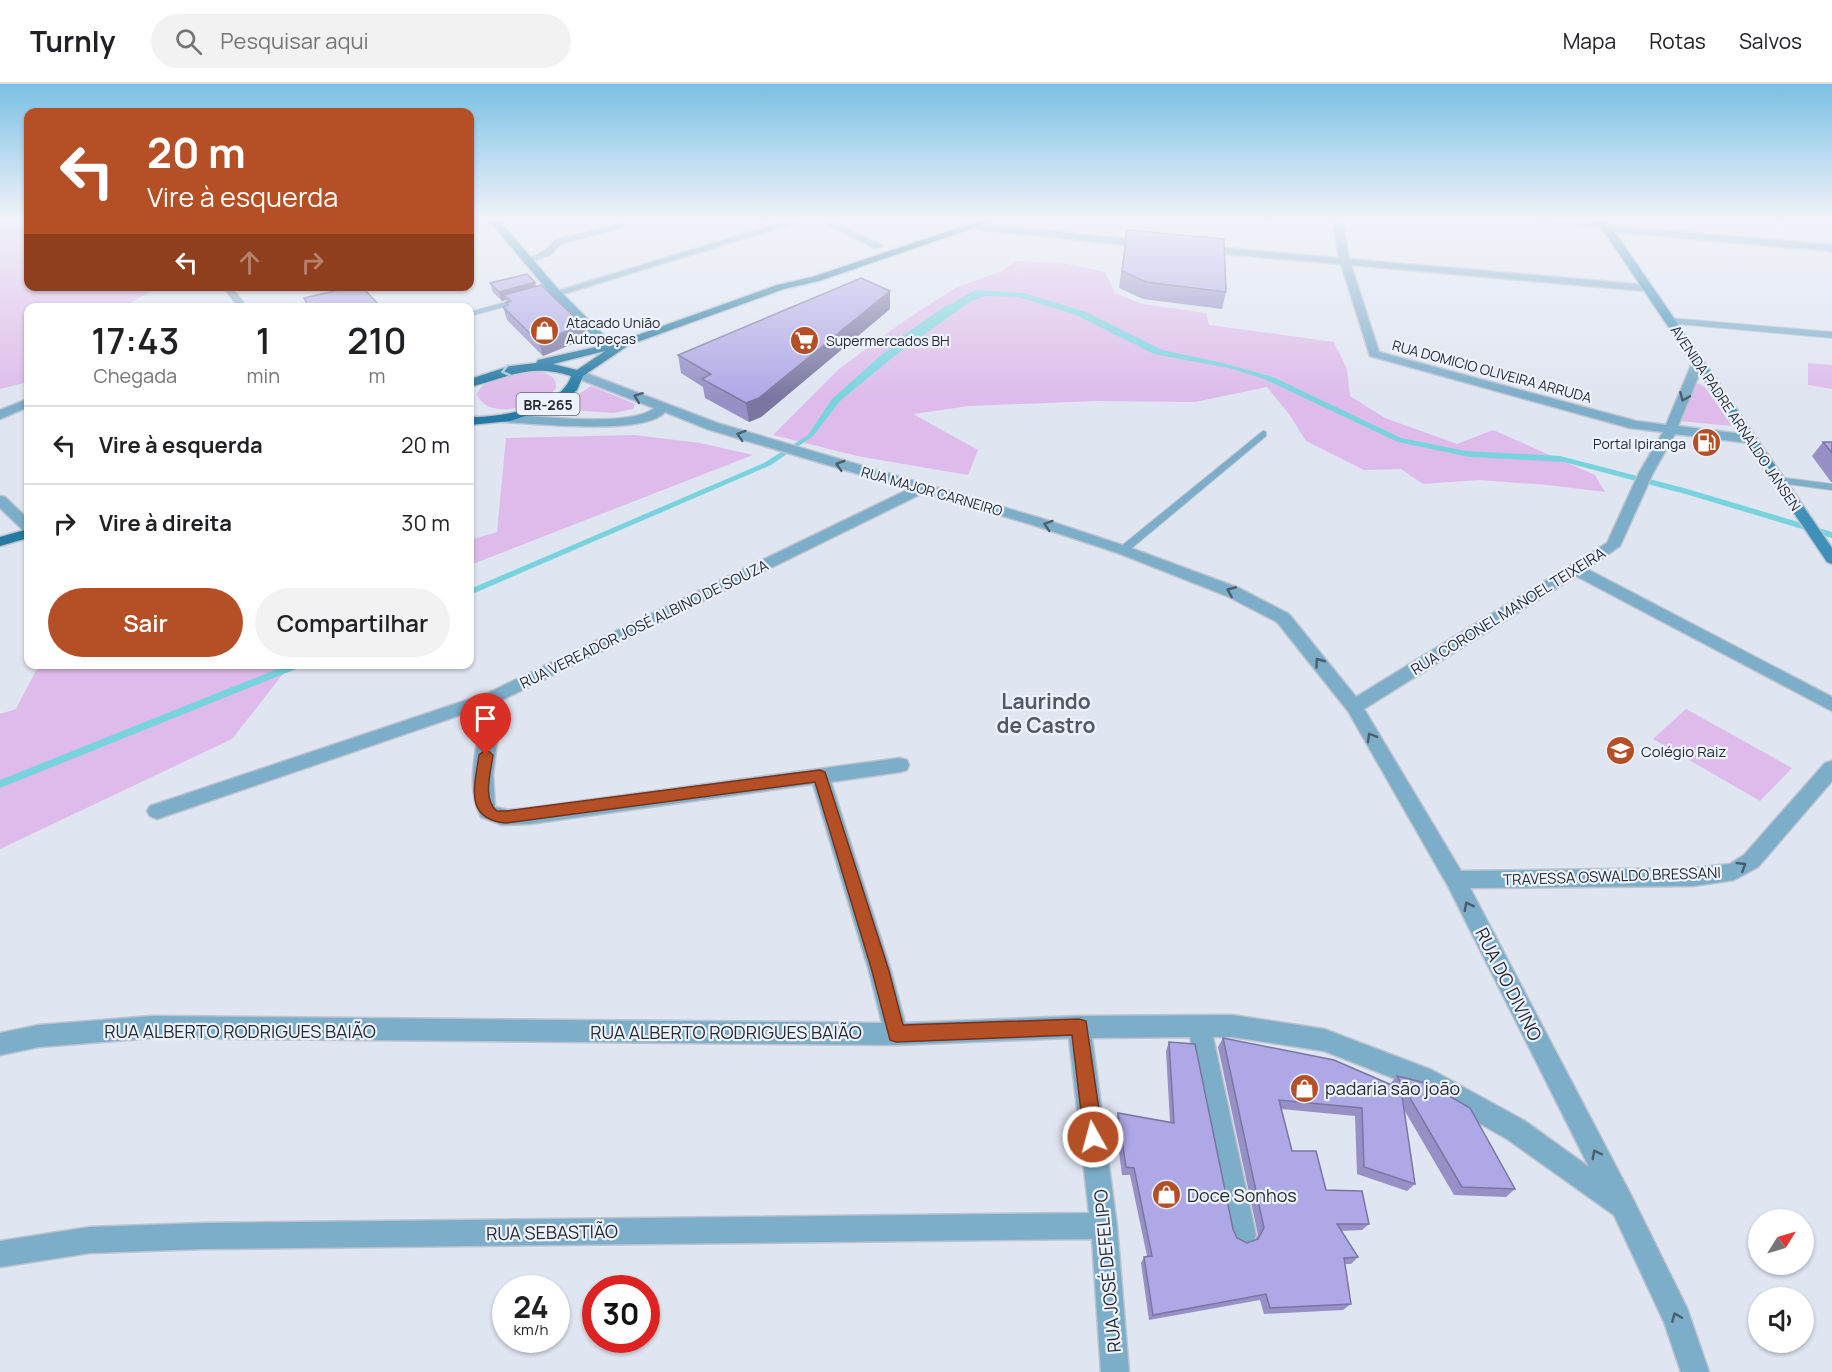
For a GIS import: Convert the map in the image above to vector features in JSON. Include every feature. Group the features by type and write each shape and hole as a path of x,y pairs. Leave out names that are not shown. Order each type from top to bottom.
{"main road":[{"path":"542,278 551,293 606,345"},
{"name":"BR-265","path":"781,287 796,278"},
{"name":"BR-265","path":"474,382 606,345 625,343 781,287 818,278"},
{"name":"AVENIDA PADRE ARNALDO JANSEN","path":"1639,278 1832,559"},
{"name":"BR-265","path":"474,421 504,418 531,411 564,396 574,387 578,374 606,345"},
{"name":"BR-265","path":"533,365 558,367 578,374"},
{"path":"0,542 24,534"}],"street":[{"path":"551,293 602,278"},
{"name":"RUA DOMICIO OLIVEIRA ARRUDA","path":"1350,278 1374,354 1635,425 1670,431"},
{"path":"1531,278 1646,288"},
{"name":"RUA CORONEL MANOEL TEIXEIRA","path":"1354,707 1613,546 1644,478 1670,431 1698,363"},
{"name":"RUA MAJOR CARNEIRO","path":"578,374 712,426 811,457 1035,521 1123,550 1233,592 1283,618"},
{"path":"0,415 24,405"},
{"path":"504,418 605,423 645,419 657,413 663,406"},
{"path":"1670,431 1749,439"},
{"name":"RUA VEREADOR JOSÉ ALBINO DE SOUZA","path":"157,811 494,697 920,489"},
{"path":"0,500 24,523"},
{"path":"1577,570 1832,705"},
{"name":"RUA DO DIVINO","path":"1283,618 1354,707 1455,880 1623,1206 1677,1318 1695,1372"},
{"path":"494,697 481,793 487,811 494,816 530,816 900,765"},
{"name":"TRAVESSA OSWALDO BRESSANI","path":"1455,880 1694,877 1734,872 1751,861 1832,768"},
{"path":"820,776 880,971 896,1034"},
{"path":"1199,1026 1243,1235"},
{"name":"RUA ALBERTO RODRIGUES BAIÃO","path":"0,1044 39,1036 152,1028 896,1034 1079,1027 1232,1026 1324,1040 1424,1078 1516,1130 1623,1206"},
{"name":"RUA JOSÉ DEFELIPO","path":"1079,1027 1104,1226 1115,1372"},
{"name":"RUA SEBASTIÃO","path":"0,1254 90,1240 203,1236 1104,1226"}],"lane":[{"path":"230,291 240,303"},
{"path":"474,313 533,297"},
{"path":"1670,321 1832,335"},
{"path":"1123,550 1263,434"},
{"path":"1777,480 1832,487"}],"shaded area":[{"path":"0,278 24,278 24,291 151,291 130,303 24,303 24,383 0,389"},
{"path":"982,278 1108,278 1115,293 1142,304 1206,313 1209,325 1334,342 1347,369 1350,396 1385,418 1457,444 1493,430 1595,475 1605,492 1478,480 1423,484 1401,469 1364,470 1306,441 1289,414 1267,387 1195,402 1095,401 969,406 913,414 978,450 968,475 857,456 773,435 839,369 904,321 957,287"},
{"path":"1808,363 1832,365 1832,389 1808,385"},
{"path":"535,371 553,377 556,388 549,395 528,405 503,409 491,407 482,403 477,394 487,382 494,378 510,373"},
{"path":"1694,385 1704,386 1732,426 1679,421"},
{"path":"591,386 635,404 633,409 614,413 557,409"},
{"path":"634,435 700,443 753,455 474,563 474,539 497,532 506,438"},
{"path":"37,669 287,669 232,739 0,849 0,714 16,709"},
{"path":"1686,709 1792,768 1760,801 1653,739"}],"water":[{"path":"975,290 1024,293 1086,312 1162,350 1273,377 1401,438 1466,451 1560,456 1684,488 1832,532 1832,538 1689,495 1564,462 1470,457 1398,442 1264,379 1229,368 1154,354 1076,315 1018,297 986,296 971,301 893,357 840,401 813,436 771,465 474,593 474,587 764,463 808,435 832,399 880,356 957,300"},
{"path":"278,669 296,669 0,788 0,780"}],"building":[{"path":"510,278 531,278 535,282 499,292 490,283"},
{"name":"Supermercados BH","path":"861,278 890,291 759,398 746,403 702,379 711,374 678,355"},
{"path":"1138,278 1225,278 1226,292 1146,282"},
{"path":"541,285 583,325 539,342 503,307 511,301 504,295"},
{"path":"334,291 366,291 377,303 306,303 304,298"},
{"path":"1823,442 1832,442 1832,453"},
{"path":"1223,1038 1334,1060 1401,1089 1415,1184 1364,1167 1362,1108 1279,1100 1292,1151 1316,1151 1326,1190 1362,1191 1369,1224 1337,1224 1358,1257 1344,1258 1351,1304 1270,1308 1266,1294 1153,1315 1144,1257 1152,1256 1134,1168 1126,1167 1118,1113 1174,1123 1169,1042 1195,1044 1233,1229 1237,1238 1247,1243 1258,1239 1264,1228"},
{"path":"1397,1076 1429,1084 1470,1108 1515,1189 1462,1187"}],"waterway":[{"path":"892,350 899,341 948,307"}],"place":[{"name":"Atacado União Autopeças","path":"545,330"},
{"name":"Supermercados BH","path":"805,340"},
{"name":"Portal Ipiranga","path":"1707,443"},
{"name":"Colégio Raiz","path":"1620,751"},
{"name":"padaria são joão","path":"1304,1088"},
{"name":"Doce Sonhos","path":"1166,1195"}],"district":[{"name":"Laurindo de Castro","path":"1046,713"}],"route":[{"path":"486,755 481,793 483,803 487,811 494,816 506,817 530,816 820,776 880,971 896,1034 1079,1027 1093,1137"}]}
